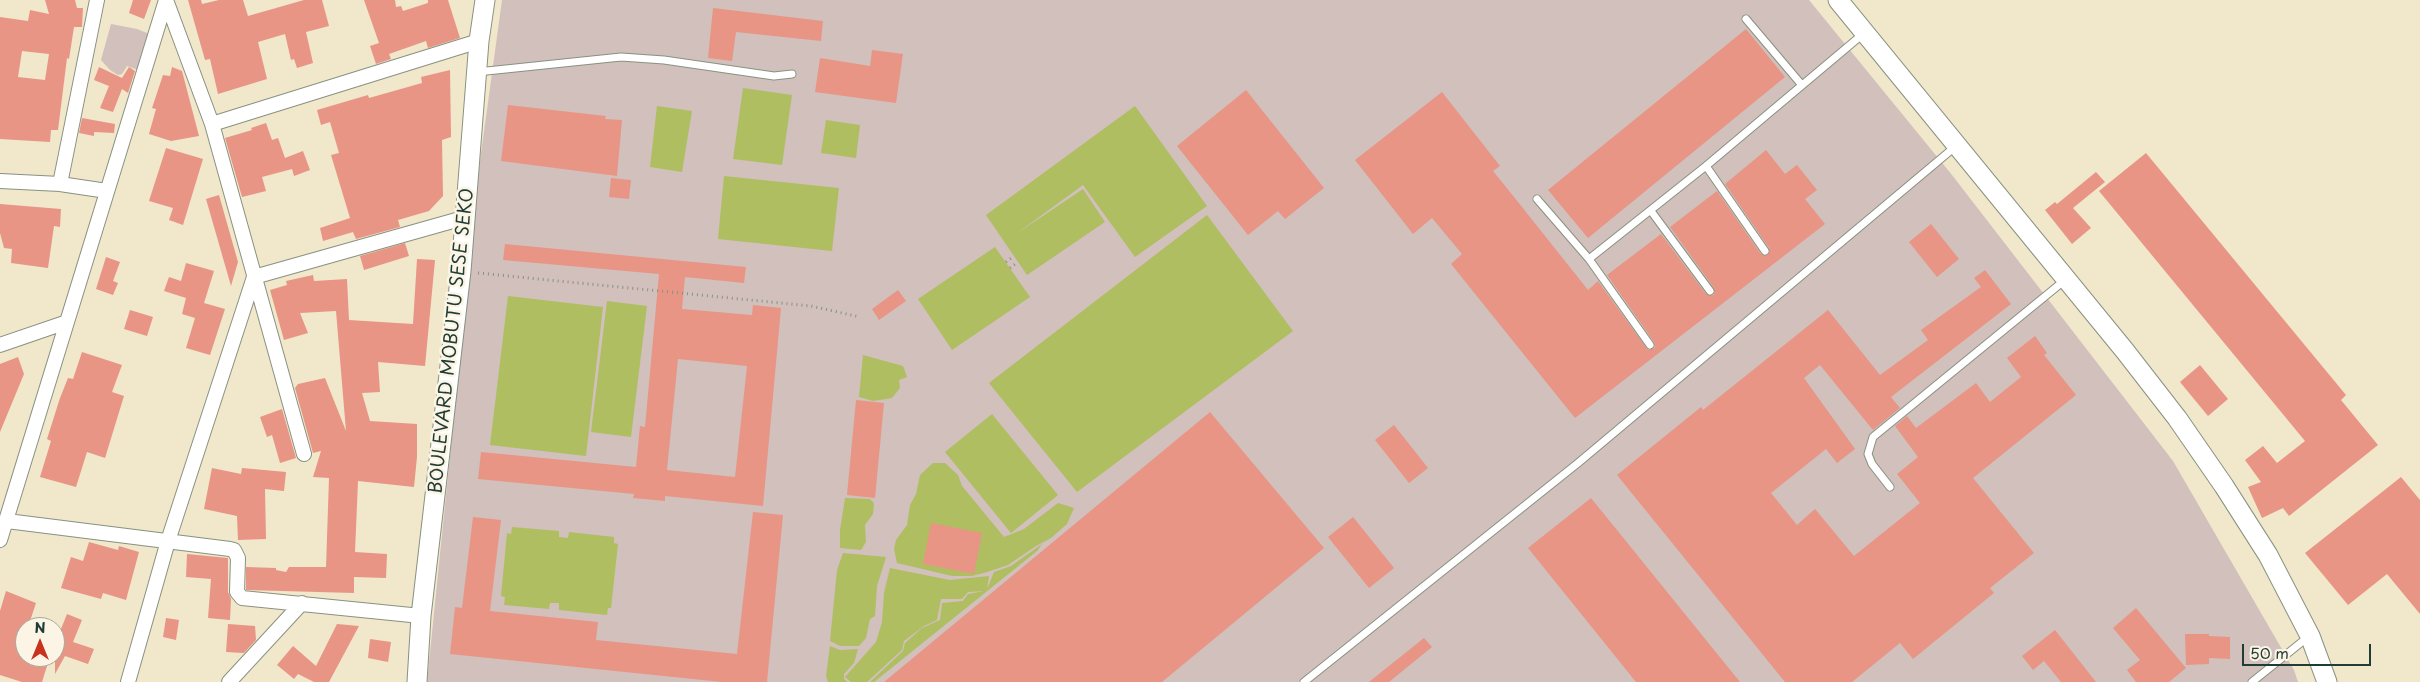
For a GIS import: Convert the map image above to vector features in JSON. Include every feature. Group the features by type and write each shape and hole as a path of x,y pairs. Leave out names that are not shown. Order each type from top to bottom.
{"main road":[{"name":"BOULEVARD MOBUTU SESE SEKO","path":"417,682 421,616 467,217 479,40 485,0"},
{"path":"1838,0 1866,32 2177,418 2224,486 2268,555 2310,636 2327,682"}],"street":[{"path":"60,184 98,0"},
{"path":"0,540 166,0 212,124 304,454"},
{"path":"212,124 479,40"},
{"path":"0,181 60,184 107,191"},
{"path":"254,277 467,217"},
{"path":"128,682 168,541 254,277"},
{"path":"0,345 67,322"},
{"path":"7,521 234,550 238,558 237,592 242,598 421,616"},
{"path":"229,682 302,604"}],"lane":[{"path":"1746,19 1801,84"},
{"path":"1589,259 1706,166 1801,84 1866,32"},
{"path":"477,72 621,57 664,60 774,76 792,74"},
{"path":"1304,682 1578,463 1956,146"},
{"path":"1706,166 1765,251"},
{"path":"1537,199 1589,259 1650,345"},
{"path":"1651,211 1710,291"},
{"path":"1890,486 1872,464 1868,454 1873,438 2066,279"},
{"path":"2252,682 2310,636"}],"path":[{"path":"1006,262 1014,256"},
{"path":"1010,268 1018,262"},
{"path":"461,272 810,306 860,317"}],"shaded area":[{"path":"502,0 1809,0 1952,175 2173,461 2294,670 2298,682 427,682 480,161"},
{"path":"111,24 137,29 152,35 138,70 127,66 122,74 118,75 110,70 101,60"}],"green space":[{"path":"743,88 792,95 782,165 733,159"},
{"path":"657,106 692,111 682,172 650,167"},
{"path":"1135,106 1207,206 1135,257 1083,185 1016,234 1083,189 1105,222 1027,275 986,215"},
{"path":"826,120 860,125 856,158 821,153"},
{"path":"724,176 839,188 832,251 718,239"},
{"path":"1207,215 1293,331 1077,492 989,383"},
{"path":"995,247 1030,297 952,350 918,299"},
{"path":"508,296 603,307 586,456 490,445"},
{"path":"607,301 647,306 631,437 591,432"},
{"path":"863,355 903,366 907,377 899,380 900,388 892,398 873,401 859,397"},
{"path":"992,414 1058,495 1011,533 945,452"},
{"path":"933,463 945,463 958,475 962,486 1004,537 1024,529 1058,503 1074,508 1067,524 1051,538 1008,565 987,572 972,576 952,576 897,563 894,549 896,540 907,525 910,505 916,494 920,475"},
{"path":"845,498 870,499 874,503 873,514 865,525 866,542 861,550 840,548 840,530"},
{"path":"512,527 559,531 559,537 568,538 569,532 614,537 614,543 618,544 611,608 608,608 607,615 559,610 559,603 550,603 549,609 504,605 505,597 501,596 507,533 511,534"},
{"path":"1042,544 1037,551 874,682 870,682 903,651 905,643 922,628 940,620 942,603 963,601 968,594 984,591 968,592 962,599 941,599 937,620 924,626 904,641 902,650 867,682 851,682 845,677 876,642 882,622 884,593 890,568 950,580 989,576 987,589 994,572 1011,566"},
{"path":"843,553 886,557 877,586 875,616 870,619 866,638 859,646 840,646 830,641 837,570"},
{"path":"830,646 840,650 858,649 854,663 844,674 844,679 847,682 828,682 826,676"}],"building":[{"path":"45,0 75,0 77,8 83,8 82,27 74,27 69,59 67,58 58,130 51,130 50,142 0,139 0,17 28,21 30,10 49,14","holes":["22,51 49,54 45,80 18,77"]},
{"path":"133,0 151,0 144,19 129,13"},
{"path":"188,0 201,0 202,4 219,0 243,0 248,16 304,0 322,0 329,26 306,32 313,63 297,68 294,59 291,60 285,34 258,42 267,79 218,94 210,59 205,60"},
{"path":"364,0 395,0 396,7 401,6 403,11 428,3 428,0 448,0 460,38 428,48 426,41 389,54 391,59 376,64 370,46 379,43"},
{"path":"713,8 823,21 821,41 736,32 732,61 708,58"},
{"path":"1746,29 1785,77 1588,238 1548,190"},
{"path":"872,50 903,54 896,103 815,92 820,58 870,66"},
{"path":"99,67 122,78 129,67 135,71 128,93 122,89 113,112 100,108 109,86 94,80"},
{"path":"172,67 182,71 199,136 171,141 149,134 156,109 152,108 163,75 170,76"},
{"path":"450,70 451,137 442,140 443,196 429,211 398,220 400,227 356,239 353,232 323,241 320,228 350,218 331,155 339,153 330,122 321,125 317,110 368,95 369,98 422,83 421,77"},
{"path":"1246,90 1324,188 1285,219 1278,211 1248,235 1177,146"},
{"path":"1442,92 1500,166 1493,171 1588,290 1598,281 1648,350 1655,348 1654,342 1607,275 1661,234 1706,294 1714,295 1714,288 1670,227 1717,191 1761,254 1768,255 1769,248 1725,184 1766,150 1785,174 1797,165 1817,190 1805,199 1825,224 1575,418 1451,264 1462,254 1432,218 1413,234 1355,160"},
{"path":"508,105 606,116 605,119 622,120 617,176 501,161"},
{"path":"82,118 115,124 114,133 94,132 94,136 79,133"},
{"path":"266,123 272,140 278,138 285,158 303,151 310,170 294,176 292,169 262,177 266,191 242,197 225,138 252,130 251,128"},
{"path":"166,148 203,159 183,225 169,220 173,208 149,201"},
{"path":"2146,153 2346,395 2341,400 2378,445 2289,516 2283,508 2262,518 2248,487 2261,482 2245,460 2263,446 2277,463 2305,441 2099,191"},
{"path":"2096,172 2105,182 2073,208 2091,228 2072,244 2045,210 2055,202 2057,204"},
{"path":"611,178 631,180 629,199 609,197"},
{"path":"219,195 238,262 231,286 206,199"},
{"path":"0,204 61,209 60,227 54,226 48,268 11,263 12,249 4,248 0,233"},
{"path":"1931,224 1959,259 1937,277 1909,242"},
{"path":"405,243 409,256 364,270 360,256"},
{"path":"505,244 746,267 744,283 685,277 682,309 752,315 753,305 781,308 763,506 665,496 665,501 633,498 634,494 478,479 481,452 636,467 640,426 645,427 659,274 503,260","holes":["678,359 747,366 735,477 667,470"]},
{"path":"106,257 120,262 113,281 118,283 113,295 96,289"},
{"path":"417,259 435,260 425,366 378,362 380,392 362,393 370,421 417,424 417,457 414,487 358,481 355,552 387,554 386,578 354,577 354,593 246,590 246,567 276,568 276,570 286,572 289,567 326,567 329,478 313,477 321,451 313,453 295,388 298,384 325,378 346,431 336,311 300,313 308,333 284,340 270,290 287,285 286,281 313,275 314,281 347,279 349,320 413,324"},
{"path":"186,263 214,271 204,303 225,309 210,355 186,348 195,318 182,314 186,298 164,291 169,277 181,281"},
{"path":"1985,270 2011,304 1891,397 1900,408 1873,430 1820,365 1804,378 1855,449 1837,463 1826,449 1771,493 1797,525 1815,509 1854,556 1920,503 1897,474 1918,457 1895,426 1907,416 1916,428 1976,383 1990,402 2021,377 2007,358 2035,336 2047,353 2044,355 2076,395 1973,478 2034,553 1990,588 1994,593 1913,659 1900,643 1852,682 1785,682 1617,475 1701,407 1703,410 1828,310 1880,375 1928,340 1921,330 1981,287 1974,278"},
{"path":"898,290 906,301 879,320 872,309"},
{"path":"130,310 153,317 147,336 124,329"},
{"path":"82,352 122,365 112,392 124,396 105,458 87,452 76,487 40,477 51,441 47,439 60,398 68,378 73,379"},
{"path":"18,357 24,374 0,432 0,364"},
{"path":"2200,365 2228,399 2208,416 2180,382"},
{"path":"856,400 884,403 875,498 847,495"},
{"path":"282,409 296,458 280,463 272,435 267,437 260,417"},
{"path":"1210,412 1324,548 1162,682 884,682"},
{"path":"1394,425 1428,468 1409,483 1375,440"},
{"path":"212,468 241,474 242,468 286,472 284,491 265,489 266,539 238,540 237,516 204,509"},
{"path":"2401,477 2420,500 2420,614 2387,574 2348,605 2305,553"},
{"path":"1591,498 1740,682 1636,682 1528,548"},
{"path":"753,512 783,515 767,682 722,682 450,654 455,607 462,608 473,517 501,520 490,611 598,622 596,640 737,654"},
{"path":"1353,517 1394,568 1369,588 1328,537"},
{"path":"931,523 982,533 974,574 923,564"},
{"path":"89,542 118,550 119,546 139,552 126,600 103,593 101,599 61,588 71,557 83,561"},
{"path":"187,554 228,558 228,592 231,599 230,620 208,618 211,579 186,577"},
{"path":"6,591 36,603 31,617 15,617 15,667 47,667 42,682 22,682 0,675 0,611"},
{"path":"2136,608 2186,668 2169,682 2136,682 2127,670 2140,660 2113,628"},
{"path":"67,614 82,620 73,642 94,649 88,664 65,656 65,619"},
{"path":"166,618 179,620 176,640 163,637"},
{"path":"228,624 255,626 256,640 244,653 226,652"},
{"path":"337,624 359,626 329,682 314,682 298,674 294,679 277,665 293,646 316,666"},
{"path":"2055,630 2096,682 2061,682 2044,661 2033,670 2022,656"},
{"path":"2185,634 2209,634 2209,636 2230,637 2230,659 2209,658 2209,664 2186,665"},
{"path":"1424,638 1432,647 1389,682 1369,682"},
{"path":"370,639 391,642 388,662 368,658"}]}
